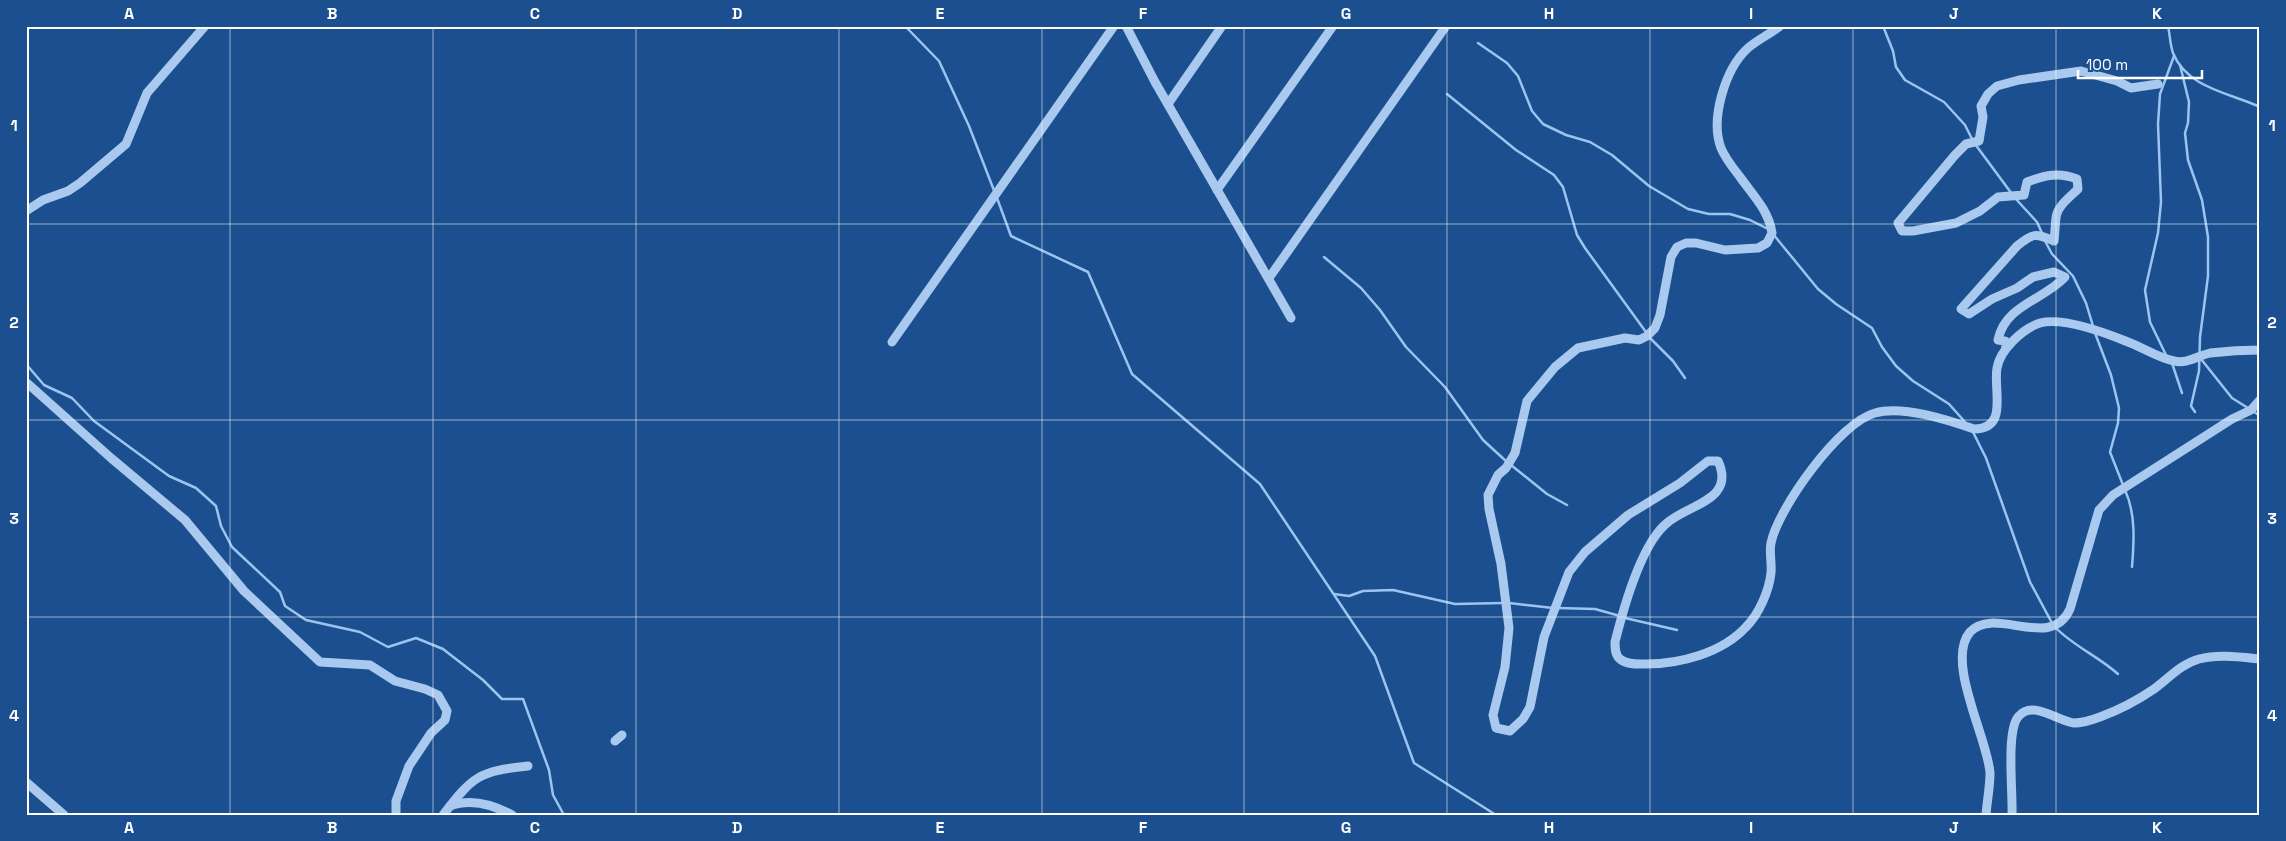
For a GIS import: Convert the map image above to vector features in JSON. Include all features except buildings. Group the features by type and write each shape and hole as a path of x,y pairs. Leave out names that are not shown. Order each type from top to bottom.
{"street":[{"path":"26,211 44,200 68,191 80,183 126,144 147,93 205,26"},
{"path":"892,342 1114,26"},
{"path":"1126,26 1168,104 1291,318"},
{"path":"1168,104 1222,26"},
{"path":"1217,190 1333,26"},
{"path":"1269,278 1446,26"},
{"path":"1780,26 1748,48 1736,64 1725,85 1718,110 1721,147 1730,163 1768,216 1772,233 1767,243 1758,248 1744,250 1725,250 1696,243 1686,243 1677,247 1670,257 1660,315 1655,328 1647,336 1639,340 1625,338 1578,348 1555,367 1527,401 1514,453 1492,484 1488,495 1489,509 1501,564 1509,628 1505,667 1492,715 1496,728 1510,731 1523,719 1530,707 1544,637 1569,572 1585,552 1628,515 1680,484 1708,461 1718,461 1723,472 1721,484 1713,497 1667,522 1651,542 1637,574 1615,642 1616,653 1619,659 1636,664 1666,664 1704,653 1730,640 1747,627 1766,595 1771,574 1771,543 1780,516 1795,492 1849,427 1875,412 1892,411 1911,412 1974,429 1985,429 1991,425 1997,411 1996,369 1999,359 2006,348 2026,330 2040,323 2056,322 2087,328 2129,342 2176,362 2186,362 2208,354 2260,350"},
{"path":"2006,348 2005,341 1998,340 2000,328 2024,305 2056,286 2065,277 2054,272 2033,276 2017,288 1992,299 1969,314 1961,309 2002,262 2028,237 2038,234 2054,241 2056,216 2063,204 2078,189 2077,179 2065,174 2044,175 2027,182 2024,195 1998,197 1980,211 1956,223 1913,231 1902,231 1898,223 1955,154 1966,144 1979,141 1983,117 1981,106 1988,94 1997,86 2019,80 2081,71 2108,78 2131,88 2158,84"},
{"path":"26,382 111,458 185,520 244,591 320,662 370,666 395,681 425,689 438,695 447,711 445,720 419,749 409,766 396,801 396,815"},
{"path":"1986,815 1990,772 1967,692 1962,657 1965,642 1970,632 1983,624 2028,628 2051,627 2061,622 2067,617 2070,609 2099,510 2113,495 2232,419 2251,410 2260,400"},
{"path":"2012,815 2011,740 2014,724 2022,712 2038,710 2075,723 2085,722 2137,700 2182,667 2198,659 2224,656 2260,659"},
{"path":"443,815 469,783 481,775 508,768 528,766"},
{"path":"26,782 64,815"},
{"path":"450,806 460,802 471,802 494,807 512,815"}],"waterway":[{"path":"905,26 939,61 969,126 995,193"},
{"path":"1883,26 1893,51 1896,67 1905,80 1944,102 1965,125 1972,139"},
{"path":"2168,26 2173,53 2188,74 2210,88 2260,107"},
{"path":"1478,43 1507,63 1518,76 1532,111 1543,124 1566,135 1590,142 1612,155 1649,186 1688,209 1709,214 1730,214 1750,220 1768,229"},
{"path":"2166,355 2150,322 2145,290 2158,233 2161,202 2158,124 2160,94 2174,56"},
{"path":"2180,65 2189,102 2188,123 2185,133 2188,160 2202,200 2208,237 2208,276 2200,337 2199,371 2191,406 2195,412"},
{"path":"1447,94 1516,150 1554,175 1563,187 1577,235 1585,248 1651,339 1673,361 1685,378"},
{"path":"1975,144 2012,194"},
{"path":"997,198 1011,236 1088,272 1132,374 1260,484 1375,656 1414,763 1496,815"},
{"path":"2015,198 2037,222 2042,233"},
{"path":"1773,234 1818,289 1836,304 1872,328 1882,347 1896,366 1913,381 1949,404 1965,422"},
{"path":"2045,241 2052,254 2073,276 2086,303 2093,326"},
{"path":"1324,257 1361,288 1380,310 1406,347 1445,387 1483,440 1507,462"},
{"path":"2095,333 2111,375 2119,408 2118,423 2110,452 2123,485"},
{"path":"2201,359 2232,398 2248,408"},
{"path":"2172,363 2182,393"},
{"path":"26,364 44,385 72,398 94,421 169,476 196,488 216,506 221,526 232,547 280,592 285,606 306,620 360,632 388,647 416,638 443,649 483,680 502,699 523,699 549,770 553,795 564,815"},
{"path":"2253,411 2260,416"},
{"path":"1973,432 1986,458 2030,582 2052,623"},
{"path":"1511,465 1547,494 1567,505"},
{"path":"2125,490 2133,518 2132,567"},
{"path":"1334,594 1349,596 1363,591 1393,590 1455,604 1503,603"},
{"path":"1509,603 1553,608"},
{"path":"1558,608 1595,609 1620,616"},
{"path":"1625,618 1677,630"},
{"path":"2055,627 2118,674"}]}
